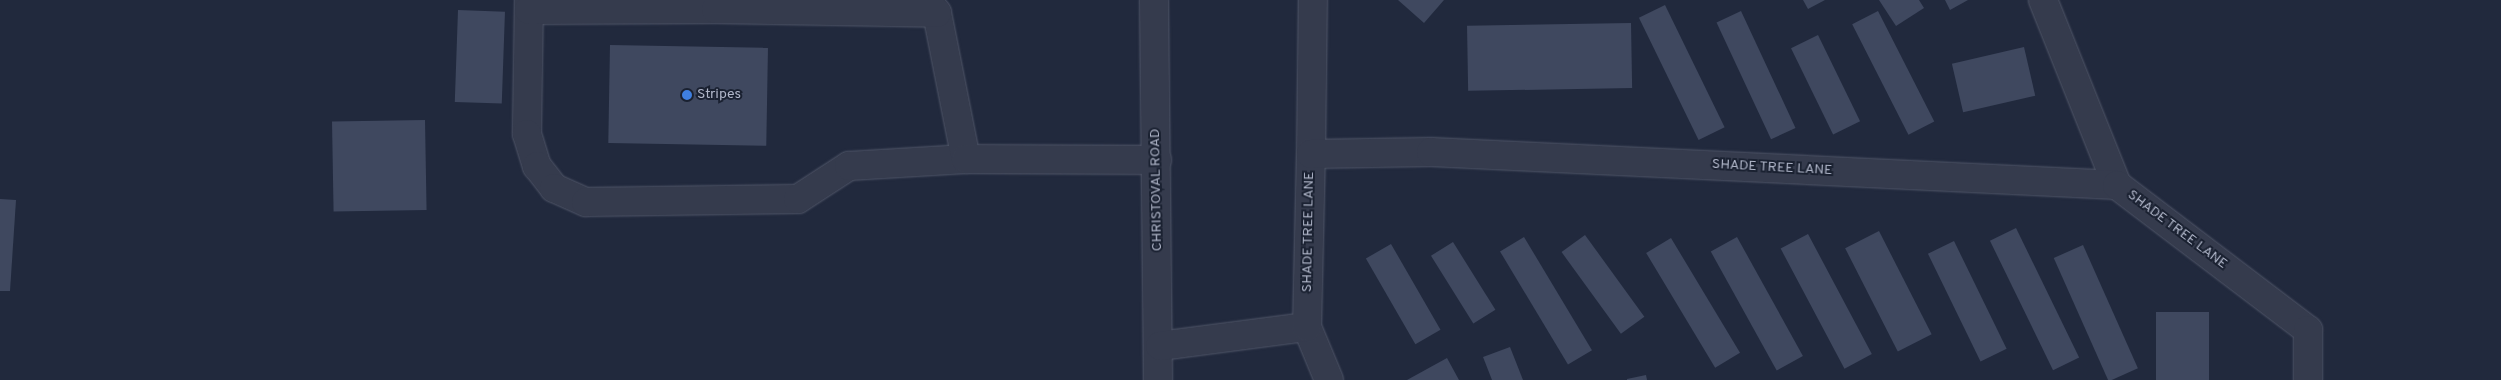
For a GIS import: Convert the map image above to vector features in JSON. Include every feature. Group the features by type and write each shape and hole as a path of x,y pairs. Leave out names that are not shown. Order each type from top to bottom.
{"street":[{"name":"CHRISTOVAL ROAD","path":"1154,0 1160,346 1158,380"},
{"path":"1311,154 1313,0"},
{"path":"2043,0 2117,185"},
{"path":"966,159 932,7 716,4 529,5 527,134 537,166 554,188 586,202 798,199 849,166 966,159 1157,160"},
{"name":"SHADE TREE LANE","path":"1329,380 1306,327 1311,154 1431,152 2117,185 2308,330 2308,380"},
{"path":"1160,346 1306,327"}],"building":[{"path":"1398,0 1444,0 1424,23"},
{"path":"1803,0 1825,0 1808,9"},
{"path":"1879,0 1919,0 1924,8 1896,26"},
{"path":"1945,0 1968,0 1950,10"},
{"path":"1665,5 1725,127 1699,140 1639,18"},
{"path":"458,10 505,12 502,104 455,102"},
{"path":"1741,11 1796,128 1771,139 1717,22"},
{"path":"1878,11 1934,121 1908,135 1852,24"},
{"path":"1631,23 1632,88 1468,91 1467,26"},
{"path":"1818,35 1860,121 1833,134 1791,48"},
{"name":"Stripes","path":"610,45 768,48 766,146 608,143"},
{"path":"2024,47 2035,96 1963,112 1952,64"},
{"path":"425,120 427,210 334,212 332,122"},
{"path":"0,199 16,200 10,291 0,291"},
{"path":"2016,228 2079,357 2053,370 1990,241"},
{"path":"1879,231 1932,334 1898,352 1845,248"},
{"path":"1808,234 1872,354 1844,369 1781,249"},
{"path":"1585,235 1644,317 1621,334 1562,252"},
{"path":"1524,237 1592,350 1568,365 1500,251"},
{"path":"1737,237 1803,356 1777,370 1711,252"},
{"path":"1671,238 1740,353 1715,368 1646,253"},
{"path":"1954,241 2007,349 1981,362 1928,254"},
{"path":"1453,242 1495,310 1473,324 1431,256"},
{"path":"1391,244 1440,330 1415,344 1366,258"},
{"path":"2083,245 2138,368 2108,380 2054,258"},
{"path":"2156,312 2209,312 2209,380 2156,380"},
{"path":"1510,347 1523,380 1492,380 1483,357"},
{"path":"1447,358 1459,380 1407,380"},
{"path":"1646,375 1647,380 1627,380 1627,379"}],"place":[{"name":"Stripes","path":"687,95"}]}
